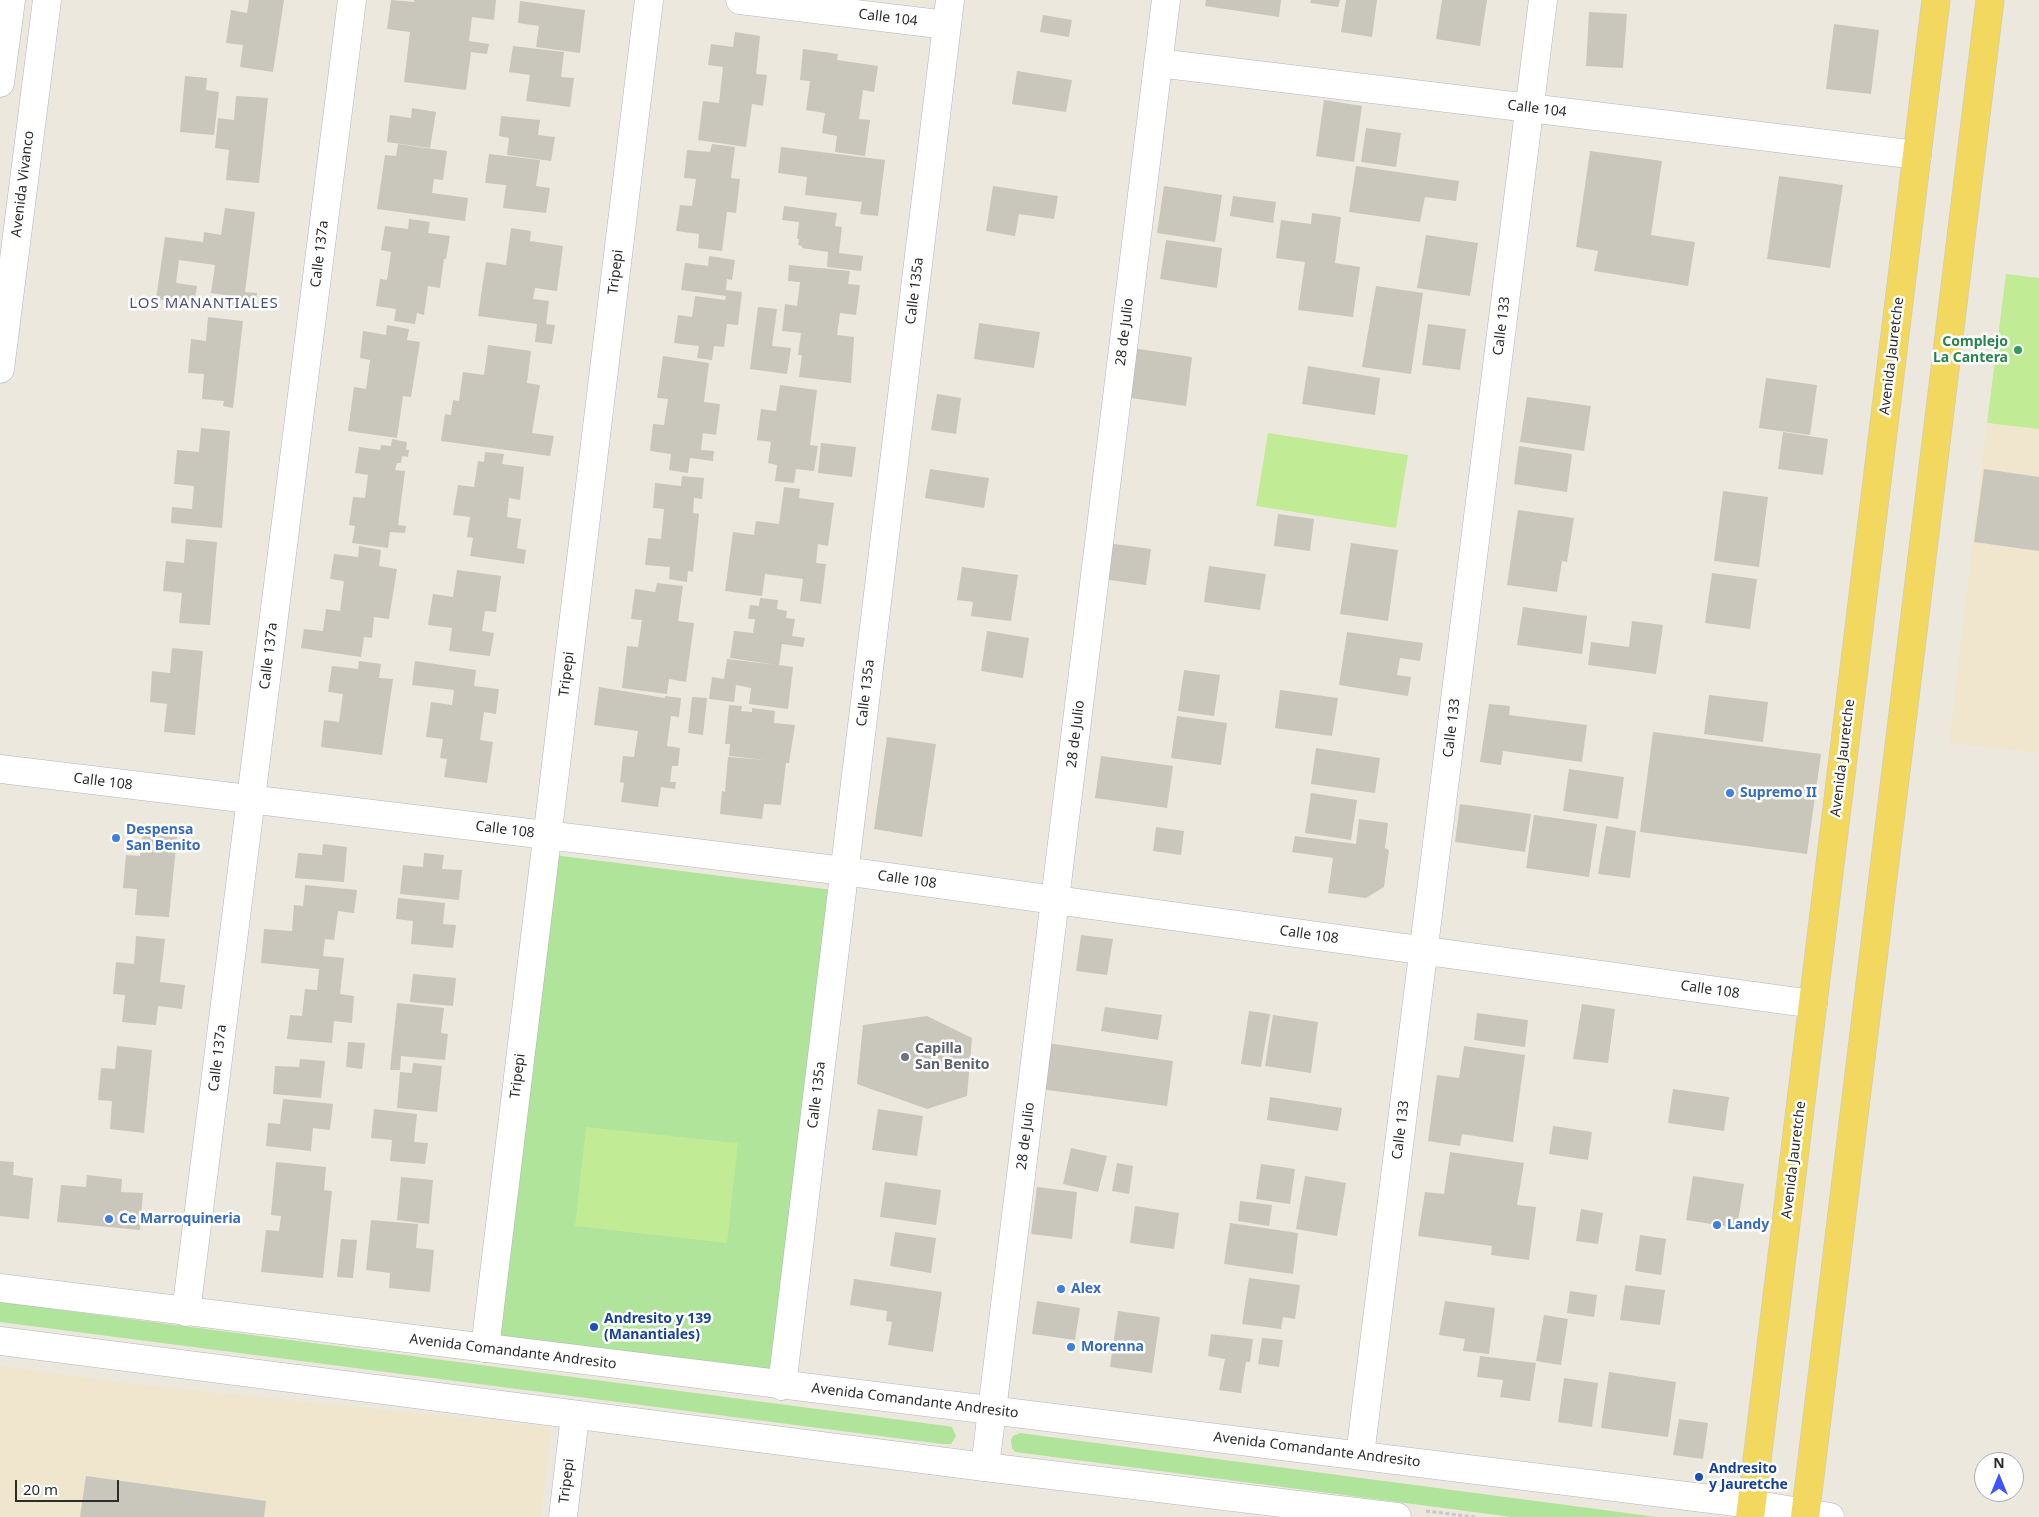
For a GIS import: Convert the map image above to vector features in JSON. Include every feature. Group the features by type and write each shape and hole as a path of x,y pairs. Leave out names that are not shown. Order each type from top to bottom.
{"main road":[{"name":"Avenida Jauretche","path":"1750,1510 1936,0"},
{"path":"1813,1516 1990,0"}],"street":[{"path":"0,83 11,0"},
{"name":"Avenida Vivanco","path":"0,369 46,0"},
{"name":"Calle 137a","path":"186,1312 352,0"},
{"name":"Tripepi","path":"485,1348 649,0"},
{"name":"Calle 104","path":"740,0 948,12"},
{"name":"28 de Julio","path":"986,1467 1166,0"},
{"name":"Calle 133","path":"1360,1455 1543,0"},
{"name":"Calle 135a","path":"782,1386 948,12"},
{"name":"Calle 104","path":"1158,63 1916,155"},
{"name":"Calle 108","path":"0,769 844,871 1813,1004"},
{"name":"Avenida Comandante Andresito","path":"0,1288 782,1386 1360,1455 1750,1510 1813,1516"},
{"path":"0,1341 575,1416 1397,1517"},
{"name":"Tripepi","path":"563,1517 575,1416"}],"shaded area":[{"path":"1987,423 2039,429 2039,753 1949,743"},
{"path":"0,1366 133,1384 551,1427 541,1517 0,1517"}],"green space":[{"name":"Complejo La Cantera","path":"2006,274 2039,278 2039,429 1987,423"},
{"path":"1268,433 1408,455 1396,528 1256,506"},
{"path":"554,855 833,890 779,1371 497,1335"},
{"path":"586,1127 738,1143 727,1243 575,1226"},
{"path":"0,1302 947,1426 952,1427 956,1436 951,1444 942,1444 0,1322"},
{"path":"1020,1433 1657,1517 1512,1517 1015,1452 1012,1448 1011,1440 1013,1436"}],"building":[{"path":"249,0 284,0 273,72 240,67 243,45 226,43 231,10 247,13"},
{"path":"391,0 414,2 414,0 496,0 494,20 472,17 469,41 489,44 487,54 471,52 466,90 404,82 410,32 387,29"},
{"path":"1206,0 1281,0 1279,17 1205,6"},
{"path":"1311,0 1340,0 1338,7 1310,3"},
{"path":"1346,0 1377,0 1372,37 1341,32"},
{"path":"1442,0 1487,0 1480,46 1436,39"},
{"path":"520,1 585,10 580,53 536,47 539,26 518,23"},
{"path":"1589,12 1627,14 1623,68 1586,66"},
{"path":"1043,15 1072,20 1069,37 1040,32"},
{"path":"1834,24 1879,30 1871,94 1826,89"},
{"path":"735,32 760,36 756,74 767,75 763,106 752,104 746,147 698,140 703,101 719,103 723,67 708,65 711,44 733,47"},
{"path":"513,46 564,52 561,77 574,78 570,107 526,101 530,75 509,72"},
{"path":"803,49 838,54 837,60 878,66 874,92 863,90 859,119 870,120 865,156 835,152 837,136 822,133 825,113 806,110 810,81 800,80"},
{"path":"1017,71 1072,80 1066,112 1012,104"},
{"path":"185,76 207,78 206,90 219,92 214,135 180,132"},
{"path":"236,96 268,98 259,183 226,180 229,150 215,148 218,118 234,120"},
{"path":"1324,100 1362,106 1354,162 1316,156"},
{"path":"412,108 436,112 430,148 387,142 390,115 411,118"},
{"path":"501,116 540,120 538,135 555,137 551,161 507,155 509,138 499,136"},
{"path":"1366,128 1401,133 1396,167 1361,162"},
{"path":"398,144 447,151 443,180 434,179 432,193 468,198 465,221 377,209 385,155 396,156"},
{"path":"712,144 735,147 731,178 740,179 736,213 727,212 722,251 698,248 699,234 676,231 680,205 692,206 696,179 684,178 687,150 710,152"},
{"path":"781,147 885,160 878,216 860,214 862,202 805,195 807,177 778,173"},
{"path":"1590,151 1662,161 1651,235 1695,242 1688,286 1594,271 1598,251 1576,247"},
{"path":"489,154 540,160 536,186 550,188 546,213 503,208 506,185 485,183"},
{"path":"1356,166 1459,181 1456,201 1425,197 1420,222 1349,212"},
{"path":"1779,176 1843,185 1830,268 1767,259"},
{"path":"993,186 1058,196 1054,219 1019,214 1015,236 986,231"},
{"path":"1164,186 1222,195 1215,242 1157,233"},
{"path":"1233,196 1276,202 1273,223 1230,216"},
{"path":"784,206 837,213 835,226 842,227 839,253 863,256 861,271 827,267 828,252 802,248 802,246 798,245 799,222 782,220"},
{"path":"225,208 255,212 245,292 257,293 255,309 230,305 232,296 211,293 215,265 179,260 176,283 197,286 194,304 156,299 165,237 203,242 204,232 221,235"},
{"path":"1312,213 1341,217 1335,263 1360,267 1353,317 1298,310 1305,262 1276,258 1281,220 1311,224"},
{"path":"409,219 430,222 428,233 450,236 446,259 444,259 440,288 428,286 424,315 417,313 415,324 394,321 396,309 376,306 380,279 387,280 391,252 381,250 385,226 408,229"},
{"path":"511,228 531,231 530,241 563,246 557,291 535,288 533,299 549,301 546,324 555,325 552,344 535,342 537,324 478,316 486,262 506,265"},
{"path":"1426,235 1478,243 1470,296 1417,288"},
{"path":"1166,240 1222,248 1217,288 1160,279"},
{"path":"709,256 735,260 732,280 727,279 726,290 742,292 738,325 727,324 724,347 714,346 712,360 697,358 699,346 674,343 678,315 692,317 695,296 725,300 726,296 681,290 685,263 708,266"},
{"path":"789,265 850,271 848,284 860,285 856,315 840,313 837,335 854,337 851,383 799,377 802,355 798,355 801,333 782,331 785,304 797,306 800,282 788,281"},
{"path":"1376,286 1423,293 1411,374 1362,367"},
{"path":"758,307 777,309 772,346 791,348 787,374 750,369"},
{"path":"208,317 243,321 233,408 223,406 224,401 202,399 204,374 188,373 191,339 206,341"},
{"path":"979,323 1040,332 1034,368 974,359"},
{"path":"1428,324 1466,329 1460,370 1422,365"},
{"path":"387,325 409,329 407,340 420,342 411,397 403,396 397,438 348,431 354,387 366,389 370,360 360,358 363,331 386,335"},
{"path":"488,345 531,351 527,383 540,385 532,433 554,436 550,456 441,441 445,414 451,415 453,400 459,401 463,372 484,375"},
{"path":"1132,348 1192,357 1186,406 1124,397"},
{"path":"663,356 709,363 704,402 720,404 716,435 703,433 701,450 714,451 713,461 690,458 688,473 669,470 671,454 650,451 653,424 664,425 668,399 657,398"},
{"path":"1308,366 1380,378 1375,415 1302,404"},
{"path":"1766,378 1817,385 1810,435 1759,428"},
{"path":"780,385 817,390 810,445 818,446 814,471 796,469 794,483 775,481 777,465 768,463 771,442 757,440 761,409 776,411"},
{"path":"937,394 961,398 956,434 931,430"},
{"path":"1527,397 1591,406 1584,451 1520,442"},
{"path":"201,428 230,431 222,528 171,523 172,507 192,509 194,486 174,484 177,450 199,452"},
{"path":"1783,432 1828,439 1823,475 1778,469"},
{"path":"392,439 407,442 406,450 409,450 408,457 402,456 401,463 397,463 395,470 405,471 398,525 406,526 405,533 390,532 388,548 352,543 355,526 349,525 353,497 365,498 368,475 355,473 359,447 380,450 381,445 391,446"},
{"path":"821,443 856,447 852,477 818,473"},
{"path":"1519,446 1572,454 1567,492 1514,484"},
{"path":"485,452 504,454 502,464 524,467 520,500 509,498 507,517 521,519 517,548 526,550 524,564 470,556 473,538 467,537 470,517 453,515 458,485 474,487 478,461 484,462"},
{"path":"930,469 989,478 984,508 925,498"},
{"path":"1984,469 2039,477 2039,551 1974,542"},
{"path":"682,476 704,478 702,499 694,498 693,513 699,514 693,572 688,571 687,582 669,579 670,567 645,565 648,538 661,539 664,509 653,508 655,483 681,486"},
{"path":"784,487 800,489 799,498 834,503 828,546 818,544 816,563 826,564 821,604 800,601 803,579 765,574 762,596 725,591 733,532 754,535 756,521 779,524"},
{"path":"1723,491 1768,497 1759,567 1714,561"},
{"path":"1518,510 1574,518 1567,562 1562,561 1557,592 1507,585"},
{"path":"1278,514 1314,519 1310,551 1274,546"},
{"path":"186,539 217,542 210,625 179,623 182,593 163,591 166,561 184,563"},
{"path":"1100,542 1151,549 1146,585 1095,578"},
{"path":"1351,543 1398,550 1388,621 1340,614"},
{"path":"359,546 381,550 379,566 397,569 389,619 374,617 372,638 364,637 361,657 301,648 304,629 323,631 326,609 340,611 344,581 330,579 334,554 358,557"},
{"path":"1209,566 1266,574 1260,610 1204,602"},
{"path":"962,567 1018,575 1011,621 971,616 973,602 957,600"},
{"path":"457,570 501,576 496,612 485,611 482,631 494,633 490,656 449,651 452,628 428,625 433,594 453,597"},
{"path":"1712,573 1757,579 1750,629 1705,623"},
{"path":"657,583 683,586 678,621 694,623 686,682 669,679 667,694 622,688 627,646 638,647 642,620 631,619 635,589 655,592"},
{"path":"760,598 778,600 777,609 787,611 786,618 795,619 792,636 805,638 803,647 782,644 779,665 793,667 788,709 749,704 751,688 736,685 734,702 709,699 712,677 724,679 727,659 777,665 730,658 734,631 753,633 755,619 748,619 750,605 759,606"},
{"path":"1523,607 1587,616 1582,654 1517,645"},
{"path":"1632,621 1663,625 1656,674 1588,665 1591,642 1629,647"},
{"path":"987,631 1029,638 1023,678 981,671"},
{"path":"1347,632 1423,643 1420,661 1400,658 1397,675 1411,677 1408,696 1339,685"},
{"path":"172,648 203,651 195,735 164,732 167,704 150,702 152,671 170,673"},
{"path":"359,661 381,664 379,678 393,679 382,755 321,747 324,720 339,722 343,694 328,692 332,666 358,669"},
{"path":"415,661 476,670 474,686 499,689 496,714 484,712 480,740 493,742 487,783 444,777 447,759 440,758 443,739 426,737 431,702 452,705 454,690 412,685"},
{"path":"1184,670 1220,675 1214,716 1178,711"},
{"path":"599,687 665,698 665,696 681,698 679,717 671,716 667,746 680,748 678,766 672,766 670,782 676,782 675,789 661,787 658,807 621,802 624,783 620,782 623,756 634,757 638,731 594,725"},
{"path":"1280,690 1338,698 1332,736 1275,728"},
{"path":"1709,695 1768,702 1763,742 1704,734"},
{"path":"692,697 707,698 703,735 688,733"},
{"path":"1489,704 1510,706 1509,715 1587,725 1582,762 1503,751 1501,765 1480,762"},
{"path":"729,705 742,706 741,711 752,712 752,708 775,711 774,723 795,725 789,763 786,763 781,805 764,804 762,819 720,814 722,791 725,792 728,757 766,760 729,756 730,744 725,744"},
{"path":"1177,716 1227,723 1221,765 1171,758"},
{"name":"Supremo II","path":"1653,732 1821,754 1807,854 1640,832"},
{"path":"887,737 936,744 922,837 874,829"},
{"path":"1316,748 1380,758 1375,793 1311,784"},
{"path":"1101,756 1173,766 1167,808 1095,798"},
{"path":"1569,769 1624,777 1618,819 1563,811"},
{"path":"1311,793 1357,800 1351,840 1305,833"},
{"path":"1460,804 1531,814 1525,852 1455,842"},
{"path":"1534,815 1597,824 1589,877 1526,868"},
{"path":"1359,819 1388,823 1385,848 1389,850 1384,887 1366,898 1328,893 1333,858 1292,852 1295,836 1356,844"},
{"path":"1606,826 1636,831 1630,878 1598,874"},
{"path":"1156,827 1184,831 1181,855 1153,851"},
{"path":"143,833 177,837 169,917 135,915 137,889 123,888 126,855 140,856"},
{"path":"323,844 347,847 344,882 295,878 298,853 322,855"},
{"path":"424,853 444,855 442,869 462,870 459,900 400,894 403,865 423,867"},
{"path":"305,885 357,890 354,913 338,911 334,940 325,939 323,956 344,958 340,994 354,996 352,1023 334,1021 332,1043 287,1039 290,1015 302,1016 305,989 317,990 319,969 261,963 264,929 292,931 294,905 303,906"},
{"path":"398,898 445,903 443,924 456,925 453,948 411,944 413,921 396,919"},
{"path":"1081,935 1113,939 1107,975 1076,971"},
{"path":"136,936 165,939 160,982 185,985 182,1009 158,1006 156,1025 122,1022 125,995 113,994 116,962 134,964"},
{"path":"413,974 456,978 453,1006 410,1002"},
{"path":"397,1003 444,1008 441,1033 448,1034 445,1060 401,1056 400,1070 390,1070"},
{"path":"1582,1004 1615,1009 1608,1063 1573,1059"},
{"path":"1105,1007 1162,1015 1158,1040 1101,1031"},
{"path":"1249,1011 1270,1014 1261,1067 1241,1064"},
{"path":"1477,1013 1528,1020 1525,1047 1474,1040"},
{"path":"1273,1015 1318,1022 1311,1073 1265,1066"},
{"path":"927,1016 972,1038 967,1096 927,1109 857,1084 863,1025"},
{"path":"348,1042 365,1043 362,1069 346,1067"},
{"path":"1047,1043 1173,1061 1167,1106 1040,1089"},
{"path":"117,1046 152,1050 144,1133 110,1129 112,1101 98,1100 101,1068 115,1069"},
{"path":"1464,1046 1525,1055 1513,1142 1462,1134 1460,1146 1428,1141 1437,1075 1459,1078"},
{"path":"300,1059 325,1061 321,1098 273,1094 275,1066 299,1067"},
{"path":"413,1063 442,1066 437,1112 397,1108 400,1072 412,1073"},
{"path":"1673,1089 1729,1097 1724,1131 1668,1123"},
{"path":"1270,1097 1342,1108 1338,1131 1267,1120"},
{"path":"283,1099 333,1104 330,1130 313,1128 311,1151 266,1146 268,1123 280,1124"},
{"path":"374,1109 417,1114 414,1142 428,1143 425,1164 390,1161 392,1140 371,1138"},
{"path":"878,1109 923,1116 917,1156 872,1150"},
{"path":"1553,1126 1592,1132 1588,1160 1549,1154"},
{"path":"1071,1148 1107,1156 1098,1192 1063,1184"},
{"path":"1450,1152 1524,1163 1517,1205 1536,1207 1529,1260 1491,1255 1492,1246 1418,1236 1425,1192 1444,1194"},
{"path":"0,1161 14,1162 13,1175 33,1178 29,1219 0,1216"},
{"path":"276,1162 326,1167 324,1190 332,1191 323,1278 261,1272 266,1230 279,1231 281,1216 271,1215"},
{"path":"1117,1163 1133,1166 1129,1194 1112,1191"},
{"path":"1261,1164 1295,1169 1290,1204 1256,1199"},
{"path":"87,1175 122,1179 121,1192 143,1193 140,1230 57,1222 61,1185 86,1187"},
{"path":"1305,1176 1346,1183 1337,1236 1296,1229"},
{"path":"1693,1176 1744,1184 1737,1228 1686,1220"},
{"path":"401,1177 433,1180 429,1224 397,1220"},
{"path":"885,1182 941,1190 936,1225 880,1217"},
{"path":"1037,1187 1077,1192 1072,1239 1031,1234"},
{"path":"1240,1201 1272,1205 1269,1226 1238,1221"},
{"path":"1135,1206 1179,1213 1174,1249 1130,1243"},
{"path":"1581,1209 1603,1213 1598,1244 1576,1241"},
{"path":"371,1220 418,1224 416,1248 434,1250 430,1292 389,1288 390,1273 366,1270"},
{"path":"1230,1223 1298,1233 1293,1274 1224,1264"},
{"path":"895,1232 936,1238 931,1273 890,1266"},
{"path":"1640,1235 1666,1239 1661,1275 1635,1271"},
{"path":"341,1239 357,1240 353,1278 337,1277"},
{"path":"1249,1278 1300,1285 1295,1319 1283,1317 1281,1329 1242,1324"},
{"path":"854,1279 942,1292 933,1352 888,1345 892,1322 886,1321 887,1311 850,1305"},
{"path":"1625,1285 1665,1290 1660,1325 1620,1320"},
{"path":"1570,1291 1597,1295 1594,1317 1567,1313"},
{"path":"1037,1301 1080,1308 1075,1340 1032,1334"},
{"path":"1445,1301 1495,1308 1489,1354 1463,1351 1465,1339 1439,1335"},
{"path":"1118,1311 1160,1317 1152,1373 1110,1367"},
{"path":"1544,1315 1568,1319 1561,1365 1536,1361"},
{"path":"1211,1334 1253,1339 1250,1362 1246,1362 1241,1393 1219,1390 1225,1359 1208,1356"},
{"path":"1262,1338 1283,1340 1279,1367 1258,1364"},
{"path":"1480,1356 1536,1363 1530,1401 1500,1397 1503,1380 1477,1377"},
{"path":"1609,1372 1676,1382 1668,1437 1601,1428"},
{"path":"1564,1378 1598,1383 1592,1427 1558,1422"},
{"path":"1679,1419 1708,1423 1703,1459 1673,1455"},
{"path":"86,1476 266,1501 264,1517 80,1517"}],"place":[{"name":"Complejo La Cantera","path":"2018,350"},
{"name":"Supremo II","path":"1730,793"},
{"name":"Despensa San Benito","path":"116,838"},
{"name":"Capilla San Benito","path":"905,1057"},
{"name":"Ce Marroquineria","path":"109,1219"},
{"name":"Landy","path":"1717,1225"},
{"name":"Alex","path":"1061,1289"},
{"name":"Andresito y 139 (Manantiales)","path":"594,1327"},
{"name":"Morenna","path":"1071,1347"},
{"name":"Andresito y Jauretche","path":"1699,1477"}],"district":[{"name":"LOS MANANTIALES","path":"204,304"}]}
